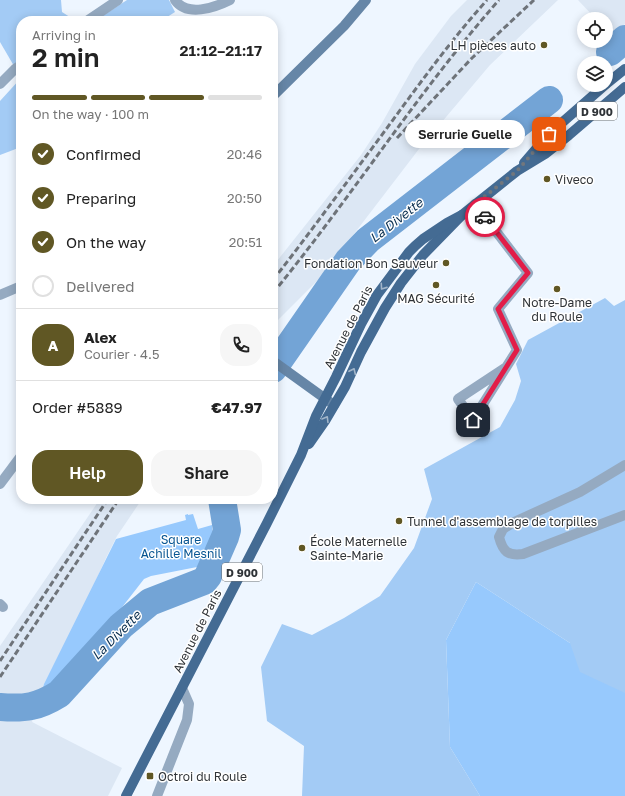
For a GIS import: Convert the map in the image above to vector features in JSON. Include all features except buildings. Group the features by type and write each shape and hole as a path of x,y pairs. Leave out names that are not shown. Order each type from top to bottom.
{"main road":[{"name":"Avenue de Paris","path":"613,79 625,69"},
{"name":"Avenue de Paris","path":"301,455 325,421 347,383 384,308 423,255 462,215 475,204 517,171 551,149 625,87"},
{"name":"Avenue de Paris","path":"517,171 549,134 598,92"},
{"name":"Avenue de Paris","path":"278,501 301,455 316,416 361,324 377,295 409,252 423,239 462,215"},
{"name":"Avenue de Paris","path":"126,796 276,504"}],"street":[{"path":"94,16 118,0"},
{"path":"175,0 178,4 191,10 212,8 230,0"},
{"path":"278,91 344,26 366,0"},
{"path":"0,84 16,69"},
{"path":"475,204 528,273 498,309 517,350 473,420 458,399 505,368"},
{"path":"0,295 16,288"},
{"path":"278,364 334,405"},
{"path":"0,484 16,463"},
{"path":"625,465 580,492 512,523 503,529 499,537 501,546 506,552 513,555 523,554 625,515"},
{"path":"157,796 187,720 188,704 182,688"}],"shaded area":[{"path":"0,0 61,0 62,12 68,16 16,16 16,69 0,42"},
{"path":"127,0 169,0 175,12 169,16 103,16"},
{"path":"467,0 558,0 490,65 419,149 321,277 278,320 278,260 361,155 382,123 415,64 451,16"},
{"path":"578,0 625,0 625,24 613,34 613,12 589,12"},
{"path":"16,83 16,149 0,155 0,101"},
{"path":"605,298 614,306 625,300 625,693 580,672 570,643 476,582 446,640 450,747 480,796 302,796 304,746 267,721 261,667 282,624 312,635 380,596 414,548 432,499 424,469 500,427 515,400 521,381 516,364 528,340"},
{"path":"97,504 139,504 117,536 86,602 44,684 32,722 122,768 108,796 0,796 0,646"}],"green space":[{"name":"Square Achille Mesnil","path":"193,514 198,529 212,525 212,543 208,553 201,563 197,567 151,576 144,579 60,687 45,697 40,698 44,684 116,539 186,520 185,515"},
{"path":"476,582 570,643 625,623 625,796 480,796 450,747 446,640"}],"waterway":[{"name":"La Divette","path":"610,52 625,39"},
{"name":"La Divette","path":"278,362 348,261 368,240 549,100"},
{"name":"La Divette","path":"0,707 17,708 31,706 44,702 59,694 121,626 150,602 204,581 208,576 227,530 223,504"}],"railway":[{"path":"278,273 441,55 487,0"},
{"path":"278,287 330,220 440,72 499,0"},
{"path":"397,138 472,58 534,0"},
{"path":"0,661 105,504"},
{"path":"0,677 116,504"}],"way so far":[{"path":"485,217 475,204 517,171 549,134"}],"place":[{"name":"LH pièces auto","path":"544,45"},
{"name":"Serrurie Guelle","path":"549,134"},
{"name":"Viveco","path":"547,179"},
{"name":"Fondation Bon Sauveur","path":"446,263"},
{"name":"MAG Sécurité","path":"436,285"},
{"name":"Notre-Dame du Roule","path":"557,289"},
{"name":"Tunnel d'assemblage de torpilles","path":"399,521"},
{"name":"École Maternelle Sainte-Marie","path":"302,548"},
{"name":"Octroi du Roule","path":"150,776"}],"route":[{"path":"473,420 517,350 498,309 528,273 485,217"}]}
